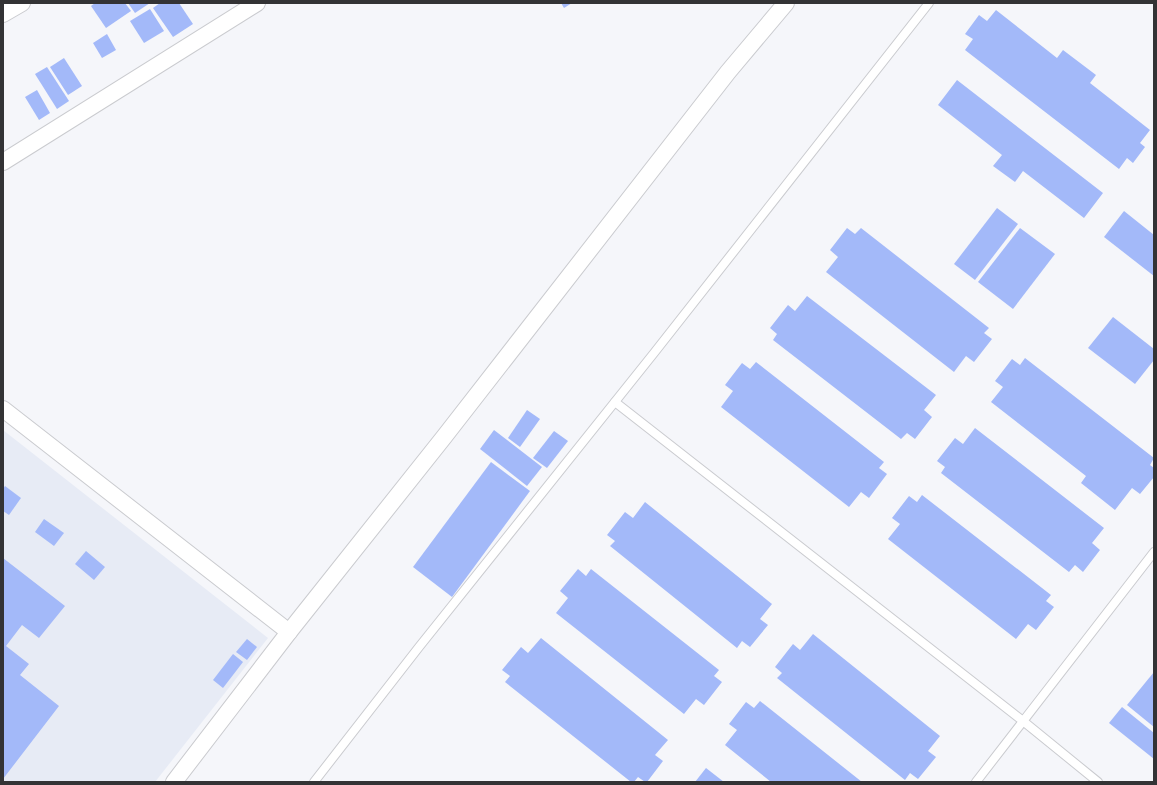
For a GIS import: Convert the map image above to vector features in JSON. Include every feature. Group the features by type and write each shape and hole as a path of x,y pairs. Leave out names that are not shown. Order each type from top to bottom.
{"street":[{"path":"3,14 22,3"},
{"path":"3,162 257,3"},
{"path":"174,782 289,632 444,437 728,72 786,3"},
{"path":"3,409 289,632"}],"lane":[{"path":"314,782 929,3"},
{"path":"615,402 1023,721 1098,782"},
{"path":"976,782 1154,552"}],"shaded area":[{"path":"3,430 268,638 155,782 3,782"}],"building":[{"path":"95,3 125,3 131,11 106,28 91,6"},
{"path":"128,3 150,3 135,13"},
{"path":"160,3 179,3 193,24 173,37 153,8"},
{"path":"561,3 572,3 564,8"},
{"path":"150,9 164,31 144,43 130,21"},
{"path":"996,10 1057,58 1063,50 1096,75 1090,83 1150,130 1140,143 1145,147 1133,163 1127,158 1119,169 965,50 973,39 965,34 979,15 987,21"},
{"path":"107,34 116,50 102,58 93,43"},
{"path":"64,58 82,86 68,95 50,67"},
{"path":"47,67 69,101 57,109 35,74"},
{"path":"957,80 1103,193 1084,218 1023,171 1015,182 993,166 1002,155 938,105"},
{"path":"37,90 50,113 39,120 25,97"},
{"path":"997,208 1018,224 975,280 954,264"},
{"path":"1124,211 1154,235 1154,276 1104,237"},
{"path":"847,228 855,234 861,228 989,328 984,333 992,339 974,362 966,356 954,372 826,272 838,257 830,250"},
{"path":"1020,228 1055,254 1013,309 978,282"},
{"path":"807,296 936,395 924,410 932,417 915,439 907,433 901,439 773,340 777,334 770,328 788,305 795,311"},
{"path":"1113,317 1154,349 1154,360 1135,384 1088,348"},
{"path":"1025,358 1154,458 1150,465 1154,468 1154,477 1140,494 1132,488 1115,510 1081,483 1086,476 991,402 1003,387 995,381 1012,359 1020,365"},
{"path":"756,362 884,462 879,468 887,474 869,498 861,492 849,507 721,407 733,391 725,385 742,363 750,369"},
{"path":"527,410 540,419 520,447 508,438"},
{"path":"975,428 1104,528 1092,543 1100,550 1083,572 1075,565 1069,572 941,473 945,467 937,461 955,438 963,444"},
{"path":"494,430 542,467 527,486 480,449"},
{"path":"554,431 568,441 547,468 533,458"},
{"path":"491,462 530,491 452,597 413,567"},
{"path":"5,486 21,498 9,515 3,511 3,489"},
{"path":"922,495 1051,595 1046,601 1054,607 1036,630 1028,624 1016,639 888,539 900,524 892,518 909,496 917,502"},
{"path":"645,502 772,604 760,619 768,625 750,647 742,641 737,648 610,546 615,541 607,535 625,512 633,518"},
{"path":"44,519 64,533 54,546 35,532"},
{"path":"86,551 105,567 94,580 75,564"},
{"path":"3,558 65,606 39,638 22,625 6,646 29,664 20,675 59,706 3,779"},
{"path":"578,569 586,576 591,569 719,670 714,676 722,682 704,705 696,699 684,714 556,613 568,598 560,591"},
{"path":"813,634 940,736 928,751 936,757 918,779 910,773 905,780 777,678 782,673 775,667 793,644 800,650"},
{"path":"541,638 668,740 655,755 663,761 647,782 638,777 634,782 631,782 505,682 510,676 502,670 521,647 528,653"},
{"path":"247,639 257,647 247,660 236,652"},
{"path":"233,654 243,662 223,688 213,680"},
{"path":"1154,672 1154,727 1127,705"},
{"path":"760,701 862,782 771,782 725,745 737,730 729,724 746,702 754,708"},
{"path":"1122,707 1154,733 1154,759 1109,723"},
{"path":"706,768 724,782 695,782"}]}
